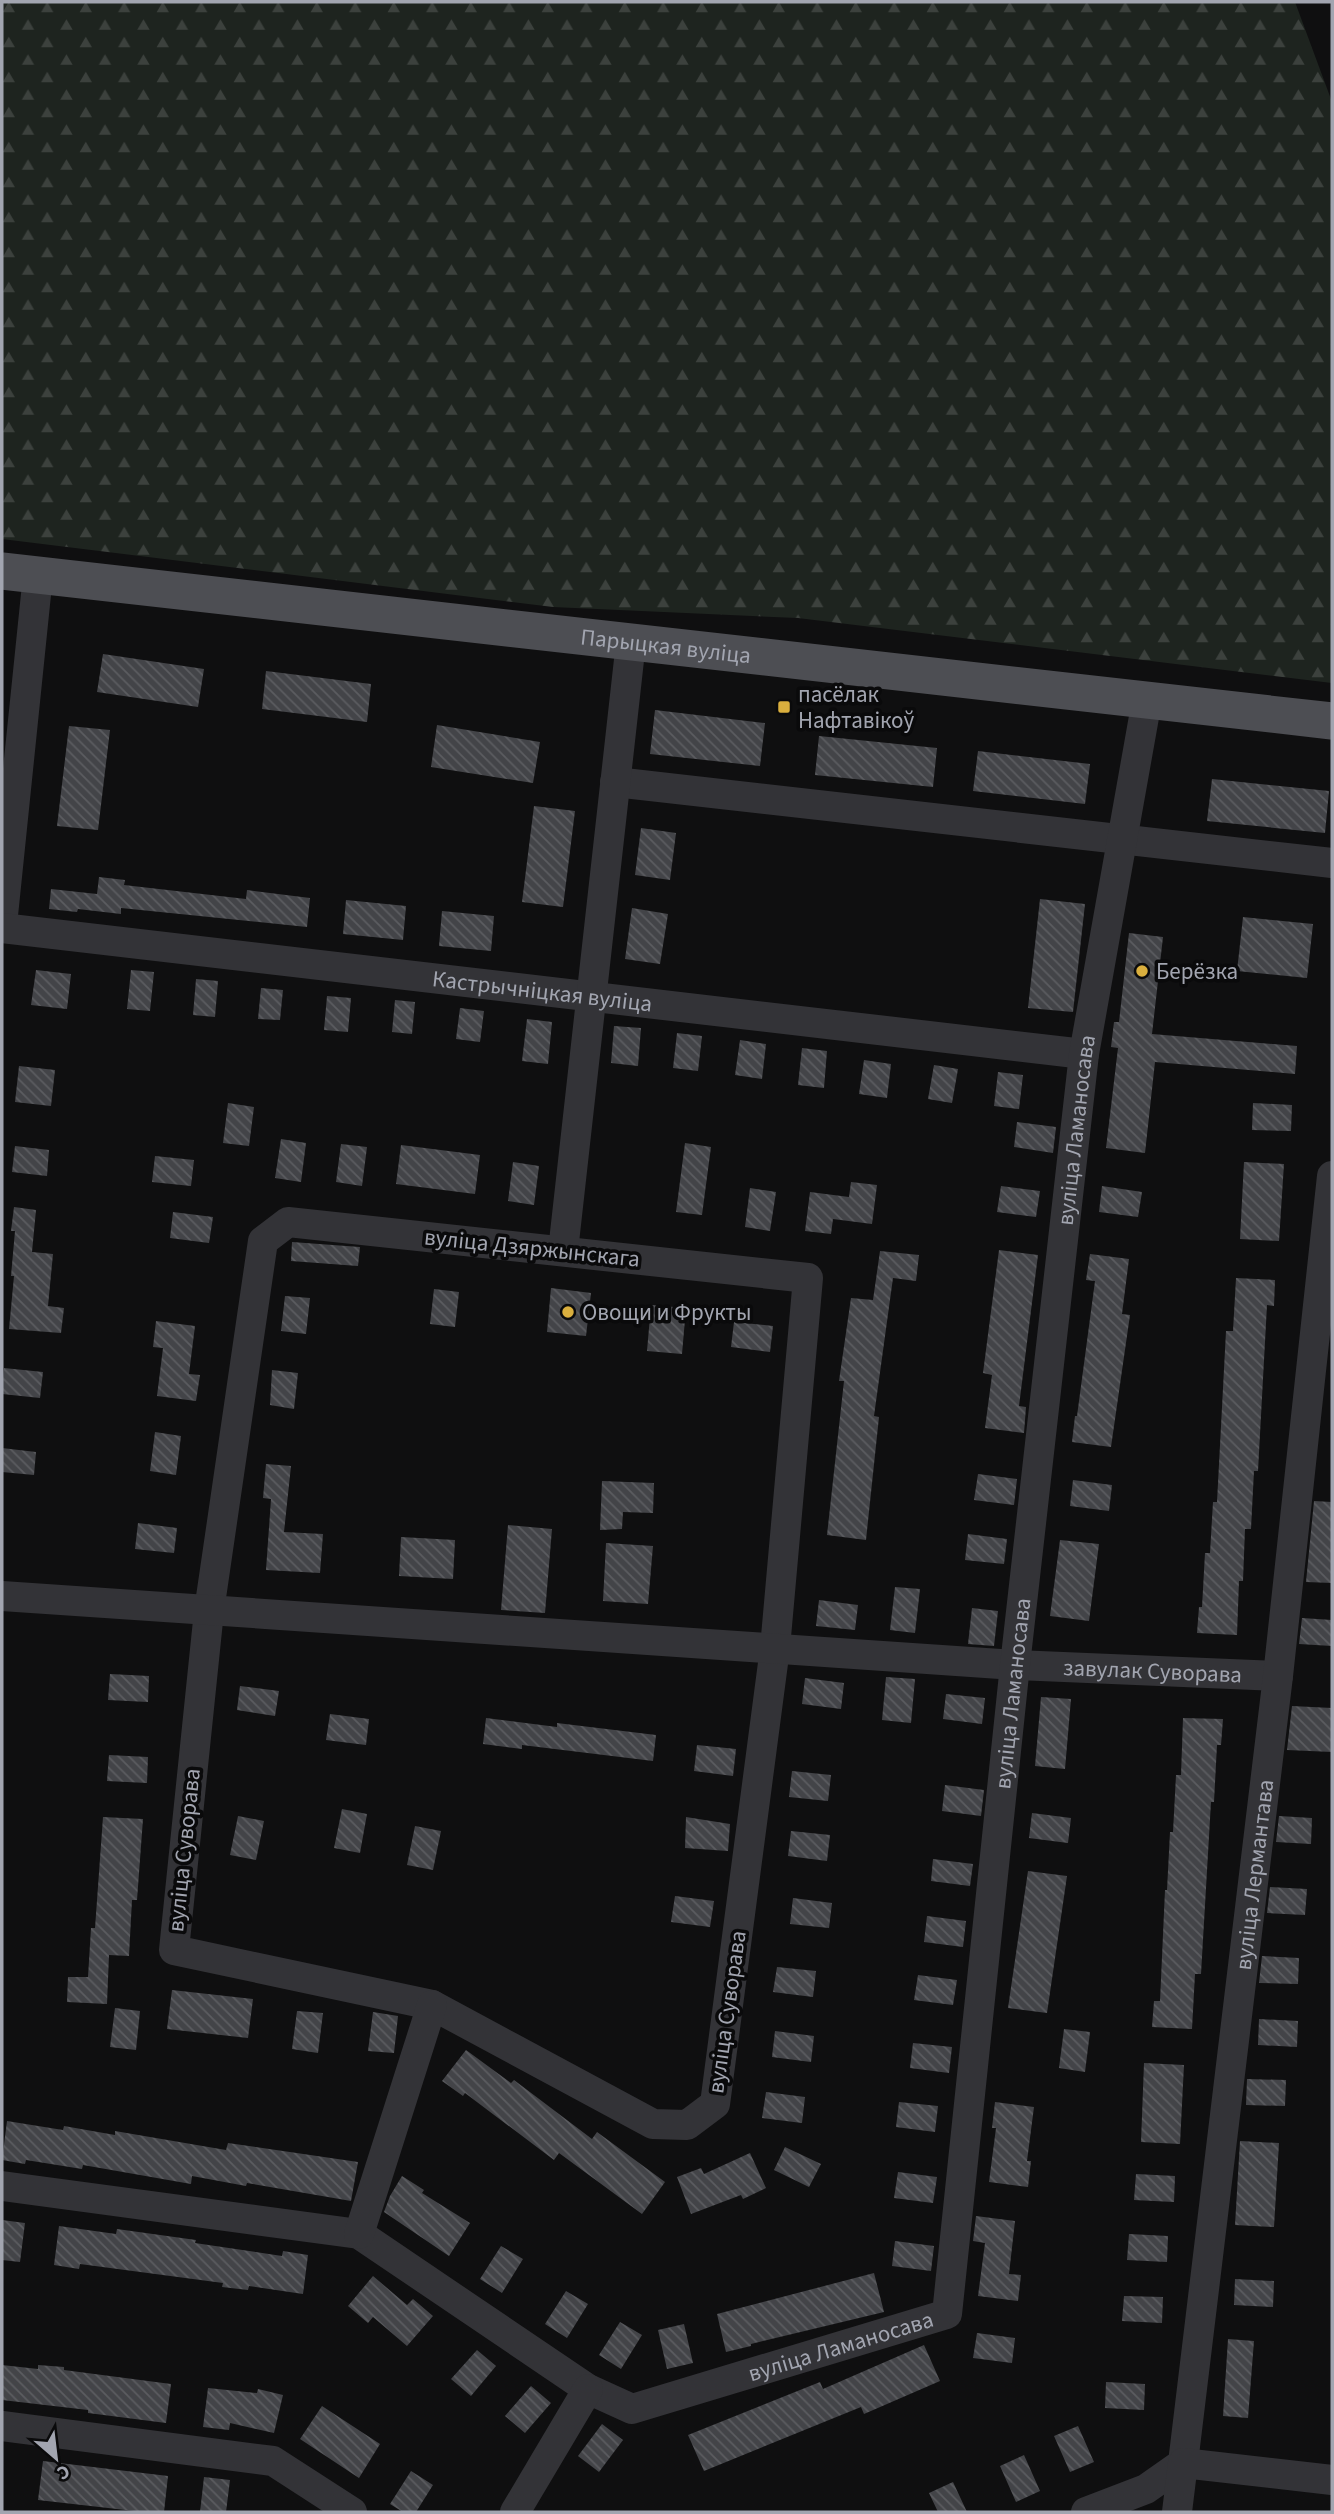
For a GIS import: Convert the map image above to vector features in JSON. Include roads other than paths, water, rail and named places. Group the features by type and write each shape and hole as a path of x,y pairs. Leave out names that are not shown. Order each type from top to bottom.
{"main road":[{"name":"Парыцкая вуліца","path":"2,571 1332,721"}],"street":[{"path":"2,927 38,575"},
{"path":"563,1251 631,642"},
{"name":"вуліца Ламаносава","path":"588,2389 632,2409 947,2314 1015,1665 1084,1054 1147,700"},
{"path":"615,782 1332,863"},
{"name":"Кастрычніцкая вуліца","path":"2,927 1084,1054"},
{"name":"вуліца Лермантава","path":"1177,2512 1278,1676 1332,1176"},
{"name":"вуліца Дзяржынскага","path":"209,1611 263,1241 288,1222 808,1278 775,1648"},
{"path":"2,1596 775,1648"},
{"name":"вуліца Суворава","path":"209,1611 174,1950 432,2005 653,2124 687,2125 715,2104 775,1648"},
{"name":"завулак Суворава","path":"775,1648 1015,1665 1278,1676"},
{"path":"359,2234 432,2005"},
{"path":"2,2186 359,2234 588,2389 514,2512"},
{"path":"2,2426 273,2461 352,2512"},
{"path":"1086,2512 1146,2489 1183,2463 1332,2480"}],"place":[{"name":"пасёлак Нафтавікоў","path":"784,707"},
{"name":"Берёзка","path":"1142,971"},
{"name":"Овощи и Фрукты","path":"568,1312"}]}
